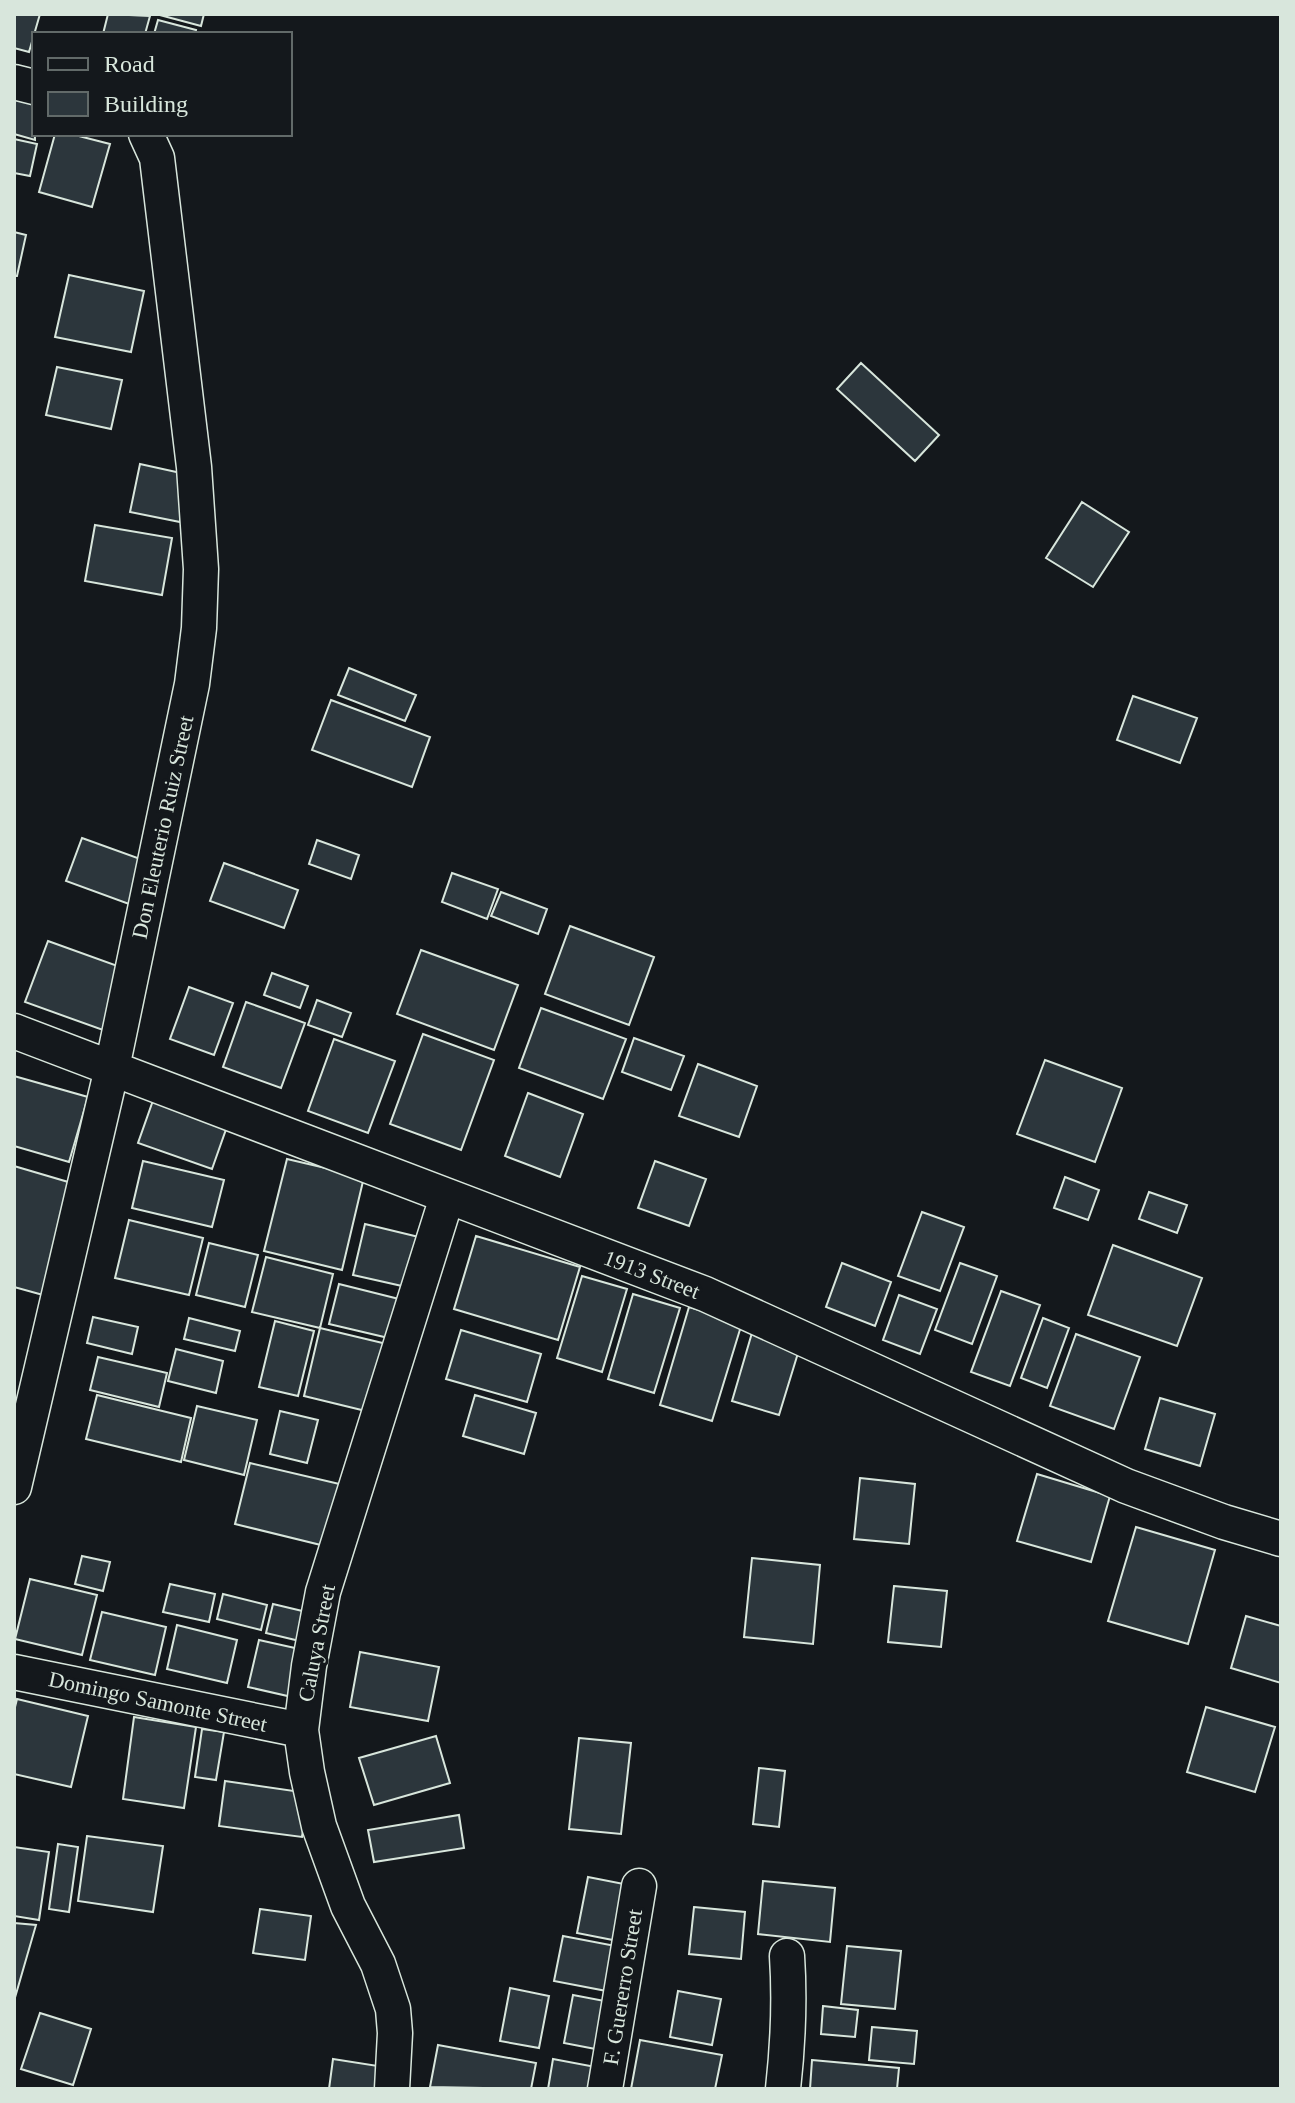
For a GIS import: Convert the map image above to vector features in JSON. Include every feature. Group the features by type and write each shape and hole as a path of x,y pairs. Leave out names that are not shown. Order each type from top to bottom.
{"street":[{"name":"Don Eleuterio Ruiz Street","path":"14,1487 112,1068 192,684 199,628 201,569 194,467 152,146"},
{"name":"1913 Street","path":"14,1031 705,1294 1126,1486 1281,1539"},
{"name":"Caluya Street","path":"392,2089 393,2009 378,1964 348,1906 319,1826 301,1730 323,1592 447,1197"},
{"name":"Domingo Samonte Street","path":"14,1672 301,1730"},
{"name":"F. Guererro Street","path":"605,2089 639,1886"},
{"path":"783,2089 790,2010 787,1956"}],"building":[{"path":"14,14 40,14 35,32 32,32 29,52 14,48"},
{"path":"108,14 150,16 146,32 104,32"},
{"path":"156,14 204,14 201,26"},
{"path":"158,20 196,30 196,32 155,32"},
{"path":"14,98 32,102 32,136 35,140 14,134"},
{"path":"54,136 79,136 110,144 92,207 39,192"},
{"path":"14,139 37,144 30,176 14,173"},
{"path":"14,232 26,235 17,276 14,276"},
{"path":"69,275 144,291 131,352 55,337"},
{"path":"861,363 939,435 915,461 837,389"},
{"path":"57,367 122,380 111,429 46,415"},
{"path":"140,464 190,475 180,522 130,512"},
{"path":"1082,502 1129,532 1093,587 1046,558"},
{"path":"95,525 172,538 162,595 85,581"},
{"path":"349,668 416,695 405,721 338,695"},
{"path":"1133,696 1197,718 1180,763 1117,740"},
{"path":"331,700 430,737 412,787 312,750"},
{"path":"82,838 146,861 129,904 66,881"},
{"path":"317,840 359,855 351,879 309,864"},
{"path":"224,863 298,890 284,928 210,901"},
{"path":"452,873 498,889 487,919 442,902"},
{"path":"501,892 547,909 538,934 491,916"},
{"path":"570,926 654,957 629,1025 545,994"},
{"path":"48,941 126,969 103,1030 25,1002"},
{"path":"421,950 518,985 494,1050 397,1014"},
{"path":"272,973 308,986 300,1008 264,995"},
{"path":"189,987 233,1003 214,1055 170,1039"},
{"path":"317,1000 351,1013 342,1037 308,1025"},
{"path":"246,1002 305,1023 281,1088 223,1067"},
{"path":"541,1008 626,1039 603,1099 519,1068"},
{"path":"423,1034 494,1060 461,1150 390,1124"},
{"path":"634,1038 684,1056 671,1090 622,1072"},
{"path":"334,1039 395,1061 368,1133 308,1111"},
{"path":"1045,1060 1122,1088 1095,1162 1017,1134"},
{"path":"698,1064 757,1086 739,1137 679,1116"},
{"path":"14,1076 88,1097 69,1162 14,1146"},
{"path":"156,1092 230,1118 212,1169 138,1143"},
{"path":"528,1093 583,1114 560,1177 505,1156"},
{"path":"287,1159 364,1177 342,1270 264,1251"},
{"path":"143,1161 224,1180 212,1227 132,1208"},
{"path":"655,1161 706,1179 689,1226 638,1208"},
{"path":"14,1166 75,1184 43,1295 14,1287"},
{"path":"1065,1177 1099,1190 1088,1220 1054,1208"},
{"path":"1149,1192 1187,1205 1177,1233 1139,1219"},
{"path":"922,1212 964,1227 940,1291 898,1276"},
{"path":"129,1220 203,1238 189,1295 115,1278"},
{"path":"365,1224 423,1238 411,1288 353,1275"},
{"path":"476,1236 580,1267 558,1340 454,1309"},
{"path":"209,1243 258,1255 245,1307 196,1295"},
{"path":"1113,1245 1202,1278 1177,1346 1088,1315"},
{"path":"266,1257 333,1274 320,1328 252,1312"},
{"path":"842,1263 891,1282 875,1326 826,1307"},
{"path":"960,1263 997,1276 972,1344 935,1330"},
{"path":"582,1276 627,1289 602,1372 557,1358"},
{"path":"339,1284 407,1301 397,1340 329,1324"},
{"path":"1001,1291 1040,1305 1010,1386 971,1372"},
{"path":"633,1294 680,1308 654,1393 608,1379"},
{"path":"899,1295 937,1309 920,1354 883,1340"},
{"path":"689,1307 742,1323 712,1421 660,1405"},
{"path":"93,1317 138,1327 132,1354 87,1343"},
{"path":"189,1318 240,1331 235,1351 184,1339"},
{"path":"1043,1318 1069,1328 1047,1388 1021,1378"},
{"path":"275,1321 314,1331 298,1396 259,1387"},
{"path":"754,1326 802,1340 779,1415 732,1401"},
{"path":"320,1328 391,1345 374,1413 304,1396"},
{"path":"461,1330 541,1354 527,1402 446,1379"},
{"path":"1076,1334 1140,1357 1114,1429 1050,1406"},
{"path":"176,1349 223,1361 216,1393 168,1381"},
{"path":"98,1357 167,1373 159,1407 90,1390"},
{"path":"97,1395 191,1418 181,1462 86,1439"},
{"path":"475,1395 536,1413 524,1454 463,1436"},
{"path":"1160,1398 1215,1414 1200,1466 1145,1449"},
{"path":"197,1406 257,1420 244,1475 184,1460"},
{"path":"280,1411 318,1420 307,1463 270,1454"},
{"path":"250,1463 348,1486 333,1548 235,1524"},
{"path":"1037,1474 1110,1496 1091,1562 1017,1541"},
{"path":"860,1478 915,1484 909,1544 854,1539"},
{"path":"1136,1527 1215,1550 1188,1644 1108,1621"},
{"path":"82,1556 110,1562 103,1591 75,1584"},
{"path":"752,1558 820,1565 813,1644 744,1637"},
{"path":"30,1579 97,1595 82,1655 15,1639"},
{"path":"170,1584 215,1594 209,1622 163,1612"},
{"path":"894,1586 947,1591 941,1647 888,1642"},
{"path":"223,1594 267,1605 261,1630 217,1619"},
{"path":"273,1604 315,1614 308,1643 266,1633"},
{"path":"102,1612 166,1627 155,1675 90,1660"},
{"path":"1246,1616 1281,1626 1281,1683 1231,1668"},
{"path":"177,1625 237,1640 227,1683 167,1669"},
{"path":"259,1640 304,1650 292,1697 248,1687"},
{"path":"360,1652 439,1667 428,1721 350,1707"},
{"path":"17,1699 88,1716 71,1787 14,1774 14,1711"},
{"path":"1206,1707 1275,1727 1255,1792 1187,1772"},
{"path":"134,1717 196,1727 184,1808 123,1799"},
{"path":"202,1729 224,1732 216,1780 195,1777"},
{"path":"436,1736 450,1783 374,1805 359,1758"},
{"path":"579,1738 631,1743 621,1834 569,1829"},
{"path":"759,1768 785,1771 779,1827 753,1824"},
{"path":"225,1781 308,1793 302,1837 219,1826"},
{"path":"459,1815 464,1848 374,1862 368,1830"},
{"path":"87,1836 163,1846 153,1912 78,1901"},
{"path":"58,1844 78,1847 69,1912 49,1909"},
{"path":"14,1847 49,1852 39,1920 14,1916"},
{"path":"588,1877 634,1886 623,1942 577,1933"},
{"path":"763,1881 835,1888 830,1942 758,1934"},
{"path":"694,1907 745,1912 741,1959 689,1954"},
{"path":"260,1909 311,1916 305,1960 253,1953"},
{"path":"14,1923 36,1925 14,2001"},
{"path":"563,1936 626,1948 617,1993 554,1981"},
{"path":"847,1946 901,1951 895,2009 841,2004"},
{"path":"510,1988 549,1996 539,2048 500,2041"},
{"path":"678,1991 721,1999 712,2045 670,2037"},
{"path":"573,1995 615,2003 606,2051 564,2043"},
{"path":"823,2006 858,2010 855,2037 821,2034"},
{"path":"40,2013 91,2029 73,2085 21,2069"},
{"path":"872,2027 917,2031 914,2064 869,2060"},
{"path":"640,2040 722,2055 715,2089 631,2089"},
{"path":"438,2045 536,2063 531,2089 430,2087"},
{"path":"333,2059 378,2066 375,2089 329,2089"},
{"path":"553,2059 601,2068 597,2089 548,2089"},
{"path":"812,2060 899,2068 897,2089 810,2089"}]}
